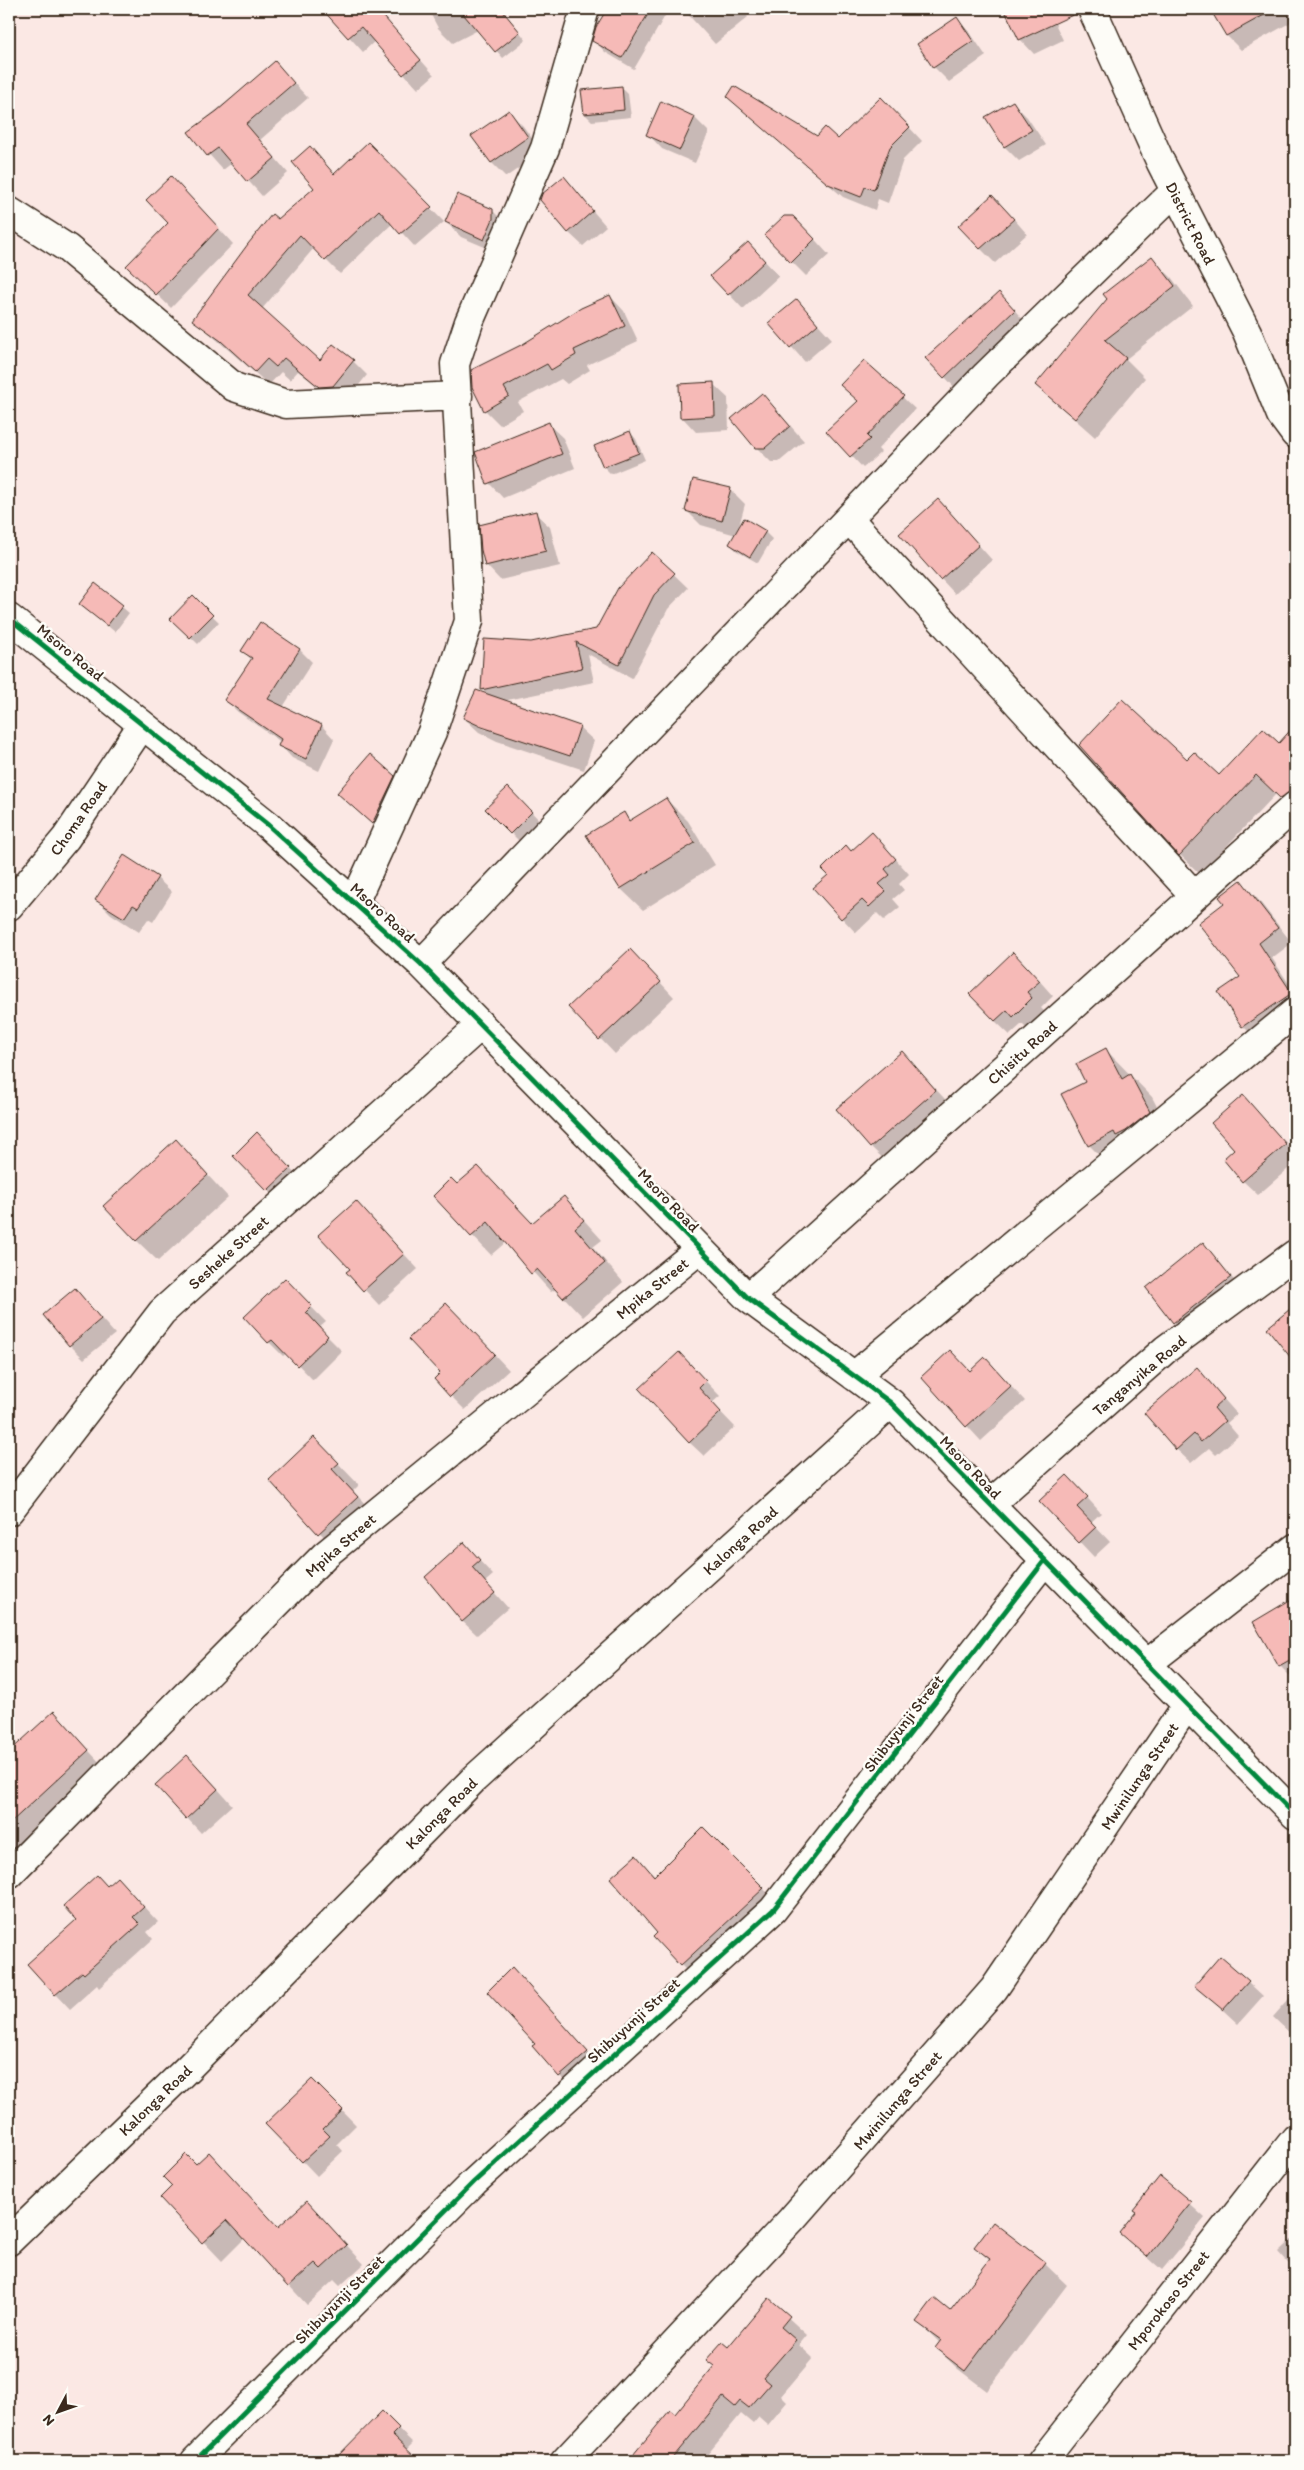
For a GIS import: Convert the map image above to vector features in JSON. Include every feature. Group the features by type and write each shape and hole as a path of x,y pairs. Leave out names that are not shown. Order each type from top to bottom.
{"street":[{"path":"354,903 432,732 469,621 455,364 469,322 545,148 585,9"},
{"name":"District Road","path":"1092,9 1175,191 1247,332 1281,416 1295,434"},
{"path":"421,964 986,375 1175,191"},
{"path":"9,211 67,248 234,387 286,404 458,396"},
{"path":"849,519 1195,896"},
{"name":"Msoro Road","path":"9,618 268,825 421,964 748,1298 890,1403 1148,1663 1295,1815"},
{"name":"Choma Road","path":"9,906 66,838 142,725"},
{"name":"Chisitu Road","path":"748,1298 1295,806"},
{"path":"854,1376 1295,1012"},
{"name":"Sesheke Street","path":"9,1511 162,1312 481,1025"},
{"name":"Mpika Street","path":"9,1874 325,1555 700,1249"},
{"name":"Tanganyika Road","path":"990,1504 1166,1349 1295,1254"},
{"name":"Kalonga Road","path":"9,2241 188,2068 474,1779 890,1403"},
{"path":"1148,1663 1295,1548"},
{"name":"Shibuyunji Street","path":"195,2461 474,2182 773,1910 1045,1560"},
{"name":"Mwinilunga Street","path":"565,2461 792,2220 994,1988 1187,1705"},
{"name":"Mporokoso Street","path":"1042,2461 1295,2139"}],"building":[{"path":"322,9 382,9 379,11 421,60 403,75 361,27 348,38"},
{"path":"459,9 501,9 520,32 495,52"},
{"path":"607,9 651,9 622,58 592,41 596,27"},
{"path":"1004,9 1077,9 1077,13 1019,40"},
{"path":"1210,9 1275,9 1226,36"},
{"path":"957,17 973,41 933,68 917,44"},
{"path":"275,61 294,83 246,124 275,158 247,182 218,148 207,156 188,132 217,111"},
{"path":"622,86 624,110 584,114 581,90"},
{"path":"734,86 817,136 825,127 838,139 881,97 910,127 890,147 874,190 865,187 861,197 828,184 727,97"},
{"path":"661,101 695,117 680,150 646,135"},
{"path":"1013,101 1032,130 1004,147 985,117"},
{"path":"509,110 528,137 491,163 471,136"},
{"path":"368,142 432,207 400,234 379,210 325,261 300,235 248,295 320,360 333,344 354,360 333,386 319,387 284,358 276,367 267,359 255,372 221,341 192,320 272,214 278,219 314,188 292,162 310,146 334,174"},
{"path":"171,176 219,228 156,295 126,266 168,223 146,200"},
{"path":"564,176 593,211 568,233 540,200 542,194"},
{"path":"457,194 493,209 493,219 484,240 445,222"},
{"path":"992,195 1014,219 980,249 958,226"},
{"path":"784,216 793,216 815,239 791,263 764,235"},
{"path":"748,242 765,261 728,295 710,276"},
{"path":"1152,256 1175,286 1105,340 1126,358 1075,419 1035,385 1107,299 1103,294"},
{"path":"999,292 1015,310 944,378 925,358"},
{"path":"610,295 625,326 574,350 576,355 551,370 547,364 504,387 509,396 484,411 472,387 471,370 523,344 581,308"},
{"path":"797,299 818,324 790,348 768,323"},
{"path":"864,360 904,396 867,436 870,439 850,457 826,431 858,401 840,385"},
{"path":"714,382 715,416 680,418 679,384"},
{"path":"762,393 790,426 765,448 755,448 731,419"},
{"path":"549,422 562,454 487,484 475,452"},
{"path":"630,431 639,453 603,467 594,446"},
{"path":"693,479 731,488 722,521 685,511"},
{"path":"938,499 979,545 940,580 899,534"},
{"path":"536,511 546,551 485,566 481,550 479,525"},
{"path":"744,518 766,531 750,557 729,544"},
{"path":"652,552 675,573 654,595 619,665 576,642 582,668 481,690 484,639 531,642 596,629 618,588"},
{"path":"95,583 123,605 107,626 79,604"},
{"path":"193,595 213,615 190,638 170,619"},
{"path":"260,622 300,649 268,699 322,725 306,759 278,746 281,739 224,700 252,658 241,651"},
{"path":"476,690 580,726 570,756 482,727 463,718"},
{"path":"1122,699 1187,759 1194,752 1219,775 1263,728 1279,743 1295,725 1295,791 1280,798 1256,775 1179,856 1079,745"},
{"path":"370,754 395,776 372,824 337,793"},
{"path":"508,787 532,812 510,834 485,809"},
{"path":"666,798 695,843 620,889 586,835 624,812 629,821"},
{"path":"872,832 896,859 885,869 890,875 879,884 886,891 869,907 862,900 841,919 813,888 828,875 822,869 846,845 851,851"},
{"path":"124,855 158,877 138,908 133,905 124,918 95,900"},
{"path":"1241,880 1278,928 1259,943 1292,993 1242,1027 1218,992 1240,977 1198,923 1224,903 1219,897"},
{"path":"630,949 661,982 599,1040 568,1007"},
{"path":"1013,952 1040,981 1027,992 1032,998 1013,1017 1007,1010 995,1021 969,994"},
{"path":"1106,1048 1122,1079 1130,1074 1150,1112 1126,1131 1116,1136 1114,1132 1088,1146 1061,1094 1085,1082 1076,1064"},
{"path":"902,1051 936,1090 870,1148 836,1109"},
{"path":"1243,1095 1286,1144 1242,1182 1223,1159 1234,1149 1211,1123"},
{"path":"257,1132 291,1168 267,1191 233,1156"},
{"path":"176,1139 208,1175 136,1241 103,1206"},
{"path":"478,1166 532,1223 564,1196 584,1220 575,1228 605,1263 563,1298 537,1269 531,1274 488,1222 471,1237 433,1196 451,1178 457,1184"},
{"path":"356,1201 404,1254 363,1291 346,1272 350,1269 318,1235"},
{"path":"1203,1242 1231,1277 1173,1323 1146,1288"},
{"path":"285,1278 312,1306 306,1312 328,1336 297,1366 272,1340 268,1343 244,1317"},
{"path":"75,1288 101,1319 69,1346 43,1315"},
{"path":"446,1303 495,1354 450,1397 434,1379 440,1373 408,1339"},
{"path":"1295,1305 1295,1363 1267,1328"},
{"path":"950,1350 970,1371 985,1357 1011,1386 966,1427 921,1377"},
{"path":"679,1352 706,1381 699,1388 721,1412 689,1443 639,1389"},
{"path":"1197,1367 1224,1399 1214,1408 1225,1421 1201,1442 1194,1434 1176,1450 1144,1413"},
{"path":"314,1437 339,1463 332,1469 358,1497 318,1534 269,1480"},
{"path":"1067,1475 1088,1497 1077,1507 1096,1527 1079,1543 1039,1501"},
{"path":"464,1542 480,1560 472,1567 495,1593 462,1622 425,1577"},
{"path":"1295,1597 1295,1658 1279,1667 1253,1622"},
{"path":"54,1711 89,1750 9,1824 9,1752"},
{"path":"187,1755 218,1789 186,1819 155,1785"},
{"path":"703,1827 764,1888 680,1966 653,1937 657,1933 610,1878 636,1855 654,1876"},
{"path":"97,1875 107,1886 117,1877 144,1907 133,1917 140,1924 84,1974 82,1972 55,1995 27,1964 76,1920 63,1906"},
{"path":"1220,1956 1249,1981 1223,2010 1194,1986"},
{"path":"512,1967 588,2052 559,2077 532,2046 535,2044 487,1992"},
{"path":"312,2079 343,2110 323,2129 330,2136 302,2162 265,2124"},
{"path":"209,2152 278,2227 307,2201 347,2245 321,2269 315,2263 288,2287 227,2220 202,2243 160,2198 172,2186 163,2177 186,2154 196,2164"},
{"path":"1160,2176 1191,2202 1147,2257 1119,2233 1136,2212 1133,2210"},
{"path":"993,2222 1046,2263 965,2371 935,2348 941,2340 916,2322 934,2298 950,2311 990,2259 974,2247"},
{"path":"769,2298 790,2316 781,2327 796,2340 763,2378 770,2384 749,2408 740,2401 735,2407 723,2397 670,2461 628,2461 670,2410 675,2414 714,2366 706,2360 722,2342 728,2347"},
{"path":"382,2411 399,2428 392,2435 419,2461 333,2461"}],"cycle path":[{"path":"9,618 268,825 421,964 748,1298 891,1403 1295,1815"},
{"path":"195,2461 474,2182 773,1910 1045,1560"}]}
